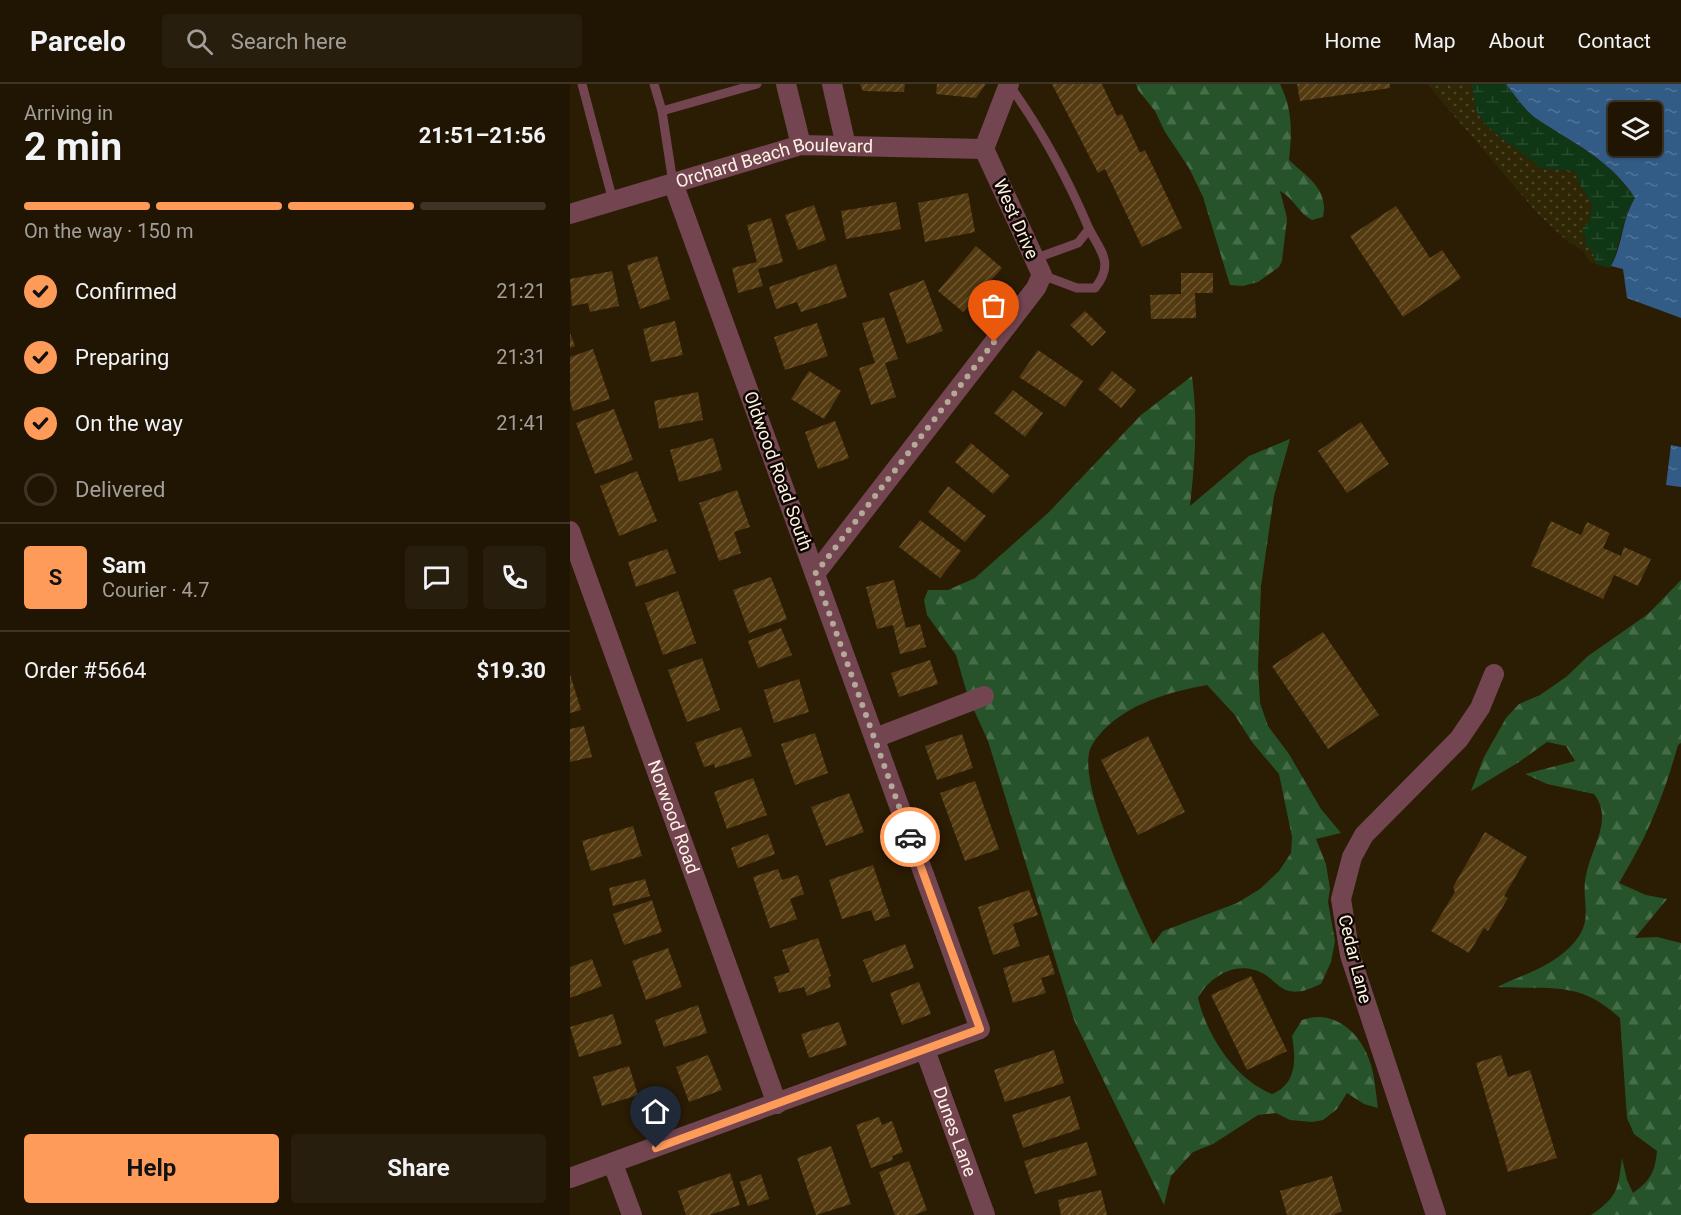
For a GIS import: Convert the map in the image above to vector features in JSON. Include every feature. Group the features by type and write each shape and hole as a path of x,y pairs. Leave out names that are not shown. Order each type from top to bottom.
{"street":[{"path":"786,84 801,145"},
{"path":"832,84 846,146"},
{"path":"984,149 1009,84"},
{"name":"Orchard Beach Boulevard","path":"570,214 801,145 984,149"},
{"name":"West Drive","path":"815,574 1029,297 1038,267 984,149"},
{"name":"Oldwood Road South","path":"674,183 980,1029 925,1050"},
{"name":"Norwood Road","path":"570,531 777,1104"},
{"name":"Cedar Lane","path":"1436,1215 1350,955 1341,898 1352,857 1364,835 1391,805 1459,739 1480,708 1494,674"},
{"path":"874,738 984,696"},
{"path":"571,1174 613,1164 925,1050"},
{"name":"Dunes Lane","path":"925,1050 985,1215"},
{"path":"613,1164 632,1215"}],"lane":[{"path":"582,84 613,201"},
{"path":"654,84 662,111 674,183"},
{"path":"717,84 720,94"},
{"path":"662,111 757,84"},
{"path":"1009,84 1038,127 1072,189 1107,263 1104,276 1095,288 1077,288 1038,267"},
{"path":"1038,267 1078,243 1089,229"}],"green space":[{"path":"1136,84 1280,84 1287,103 1290,122 1289,160 1320,191 1324,207 1323,217 1312,220 1280,191 1287,218 1282,261 1279,267 1258,282 1243,286 1230,285 1203,197 1189,168"},
{"path":"1469,84 1506,84 1533,116 1590,153 1625,184 1635,198 1627,215 1610,268 1596,264 1585,245 1581,227 1589,222 1592,204 1579,184 1576,172 1541,168 1496,134 1482,122 1476,111 1472,86"},
{"path":"1192,376 1195,441 1190,506 1249,456 1290,439 1274,496 1261,586 1258,666 1260,703 1268,726 1289,754 1321,809 1341,833 1316,839 1326,864 1330,889 1328,902 1335,941 1331,962 1321,984 1293,992 1282,988 1269,977 1253,969 1234,969 1217,977 1203,990 1198,998 1202,1012 1224,1055 1246,1078 1272,1094 1286,1084 1293,1070 1292,1036 1302,1020 1314,1017 1325,1018 1346,1026 1361,1043 1367,1054 1374,1076 1378,1108 1364,1104 1347,1093 1337,1109 1323,1120 1312,1122 1290,1120 1276,1113 1258,1115 1213,1144 1193,1152 1171,1176 1164,1205 1074,1020 988,741 968,697 956,655 927,615 924,600 928,590 948,590 975,578 1049,512 1141,415","holes":["1207,685 1234,714 1252,742 1279,774 1292,837 1291,853 1279,871 1260,889 1237,903 1163,931 1153,944 1121,874 1098,813 1088,761 1092,745 1102,732 1128,711 1159,697 1192,688"]},
{"path":"1681,580 1681,743 1678,745 1654,816 1619,883 1646,895 1667,899 1635,938 1657,937 1681,943 1681,1215 1591,1215 1612,1197 1618,1185 1622,1158 1627,1180 1633,1193 1651,1175 1656,1158 1657,1151 1634,1134 1627,1118 1620,1018 1590,997 1576,992 1548,988 1497,987 1553,961 1578,938 1585,921 1586,875 1602,823 1600,804 1594,794 1547,784 1525,774 1575,761 1566,746 1547,742 1471,791 1484,757 1506,718 1519,704 1540,695 1566,677 1588,656 1648,614"}],"sand":[{"path":"1427,84 1469,84 1472,86 1476,111 1483,122 1496,134 1541,168 1576,172 1579,184 1592,204 1589,222 1581,230 1586,236 1585,245 1592,250 1596,264 1590,262 1583,251 1566,240 1538,214"}],"water":[{"path":"1506,84 1681,84 1681,318 1627,298 1623,269 1611,266 1618,250 1627,215 1635,198 1615,173 1603,163 1533,116"},
{"path":"1671,445 1681,447 1681,487 1666,485"}],"building":[{"path":"860,84 905,84 904,92 863,91"},
{"path":"937,84 986,84 976,98 936,94"},
{"path":"1052,84 1102,84 1117,116 1122,114 1140,153 1145,150 1182,228 1142,247 1105,169 1098,173"},
{"path":"1297,84 1390,84 1390,88 1300,101"},
{"path":"968,193 975,232 925,242 918,203"},
{"path":"896,202 901,229 846,239 841,211"},
{"path":"814,205 826,240 798,250 785,215"},
{"path":"1396,206 1430,258 1442,250 1461,278 1403,317 1350,236"},
{"path":"771,218 783,262 758,269 763,286 738,293 732,268 757,262 747,225"},
{"path":"976,246 1002,268 963,312 938,291"},
{"path":"657,256 670,299 640,309 627,265"},
{"path":"836,264 847,297 801,312 797,302 776,309 769,287"},
{"path":"612,271 619,306 590,312 588,303 572,306 570,279"},
{"path":"1181,273 1213,273 1213,293 1195,293 1196,318 1151,319 1150,295 1181,294"},
{"path":"924,280 943,331 907,344 889,293"},
{"path":"1085,311 1106,332 1092,346 1070,325"},
{"path":"884,317 898,359 885,363 896,397 871,405 859,368 875,363 862,323"},
{"path":"675,321 683,355 651,362 643,329"},
{"path":"817,323 828,356 785,370 774,337"},
{"path":"570,333 575,346 570,348"},
{"path":"593,349 610,399 573,411 570,400 570,357"},
{"path":"1038,350 1083,381 1065,407 1019,377"},
{"path":"809,371 841,391 824,419 791,399"},
{"path":"1112,371 1136,390 1121,408 1098,389"},
{"path":"1013,390 1043,413 1025,437 994,413"},
{"path":"698,392 703,420 659,429 654,401"},
{"path":"614,409 633,460 595,474 576,423"},
{"path":"835,421 849,458 818,469 805,432"},
{"path":"1361,422 1389,464 1347,493 1318,451"},
{"path":"713,438 722,470 679,482 670,450"},
{"path":"971,443 1010,476 993,494 955,462"},
{"path":"637,471 657,521 619,536 600,486"},
{"path":"948,486 986,516 965,542 928,512"},
{"path":"737,490 750,527 734,532 741,553 719,561 699,503"},
{"path":"920,520 961,551 940,578 899,547"},
{"path":"1551,521 1581,535 1587,522 1610,533 1603,548 1621,556 1624,547 1651,559 1638,586 1614,575 1603,599 1531,566"},
{"path":"667,549 676,573 636,587 628,562"},
{"path":"771,577 787,619 749,633 733,590"},
{"path":"894,580 906,628 920,624 926,647 900,654 893,625 877,629 866,587"},
{"path":"678,591 696,643 663,655 645,603"},
{"path":"781,628 792,655 758,668 748,641"},
{"path":"1323,632 1379,715 1328,749 1272,666"},
{"path":"702,658 720,710 687,722 668,670"},
{"path":"930,660 938,684 899,697 891,673"},
{"path":"570,674 581,710 570,713"},
{"path":"799,679 809,712 774,723 764,690"},
{"path":"584,726 592,757 570,762 570,729"},
{"path":"741,727 752,756 715,768 714,764 704,767 695,743"},
{"path":"815,733 828,773 795,785 781,744"},
{"path":"962,734 973,768 937,780 925,746"},
{"path":"1148,736 1185,812 1138,835 1101,760"},
{"path":"753,778 767,815 727,829 714,792"},
{"path":"975,781 999,849 965,861 940,793"},
{"path":"849,793 864,832 826,846 811,807"},
{"path":"633,826 642,856 591,871 582,841"},
{"path":"1485,832 1527,857 1504,896 1508,898 1488,931 1484,928 1469,953 1431,931 1455,892 1453,887"},
{"path":"768,834 775,854 738,868 731,848"},
{"path":"873,865 890,916 875,921 871,910 842,919 829,880"},
{"path":"778,869 782,880 798,875 804,894 790,899 797,919 770,928 753,877"},
{"path":"645,879 650,896 613,906 609,888"},
{"path":"1029,890 1038,915 1013,924 1020,946 993,955 978,907"},
{"path":"652,900 662,932 624,945 613,914"},
{"path":"818,938 831,976 828,977 831,987 807,996 804,987 779,993 774,977 790,972 782,950"},
{"path":"905,944 914,968 872,983 863,960"},
{"path":"668,948 682,987 646,1000 632,961"},
{"path":"1049,955 1055,974 1041,978 1046,993 1013,1003 1003,968"},
{"path":"592,959 602,986 570,998 570,967"},
{"path":"1251,976 1287,1051 1247,1070 1211,995"},
{"path":"919,982 931,1014 902,1025 890,993"},
{"path":"698,1005 707,1033 664,1047 655,1020"},
{"path":"613,1014 622,1044 579,1057 570,1027"},
{"path":"839,1022 847,1045 809,1058 801,1034"},
{"path":"1054,1050 1064,1083 1005,1102 994,1070"},
{"path":"708,1055 722,1090 689,1102 676,1067"},
{"path":"1501,1055 1508,1077 1530,1070 1557,1158 1508,1172 1476,1063"},
{"path":"629,1066 638,1095 602,1106 593,1077"},
{"path":"1070,1096 1080,1129 1023,1148 1012,1115"},
{"path":"879,1117 882,1125 892,1121 903,1152 892,1156 893,1160 871,1168 856,1125"},
{"path":"1087,1142 1097,1175 1035,1194 1024,1161"},
{"path":"831,1146 851,1204 816,1215 797,1158"},
{"path":"909,1161 927,1210 914,1215 895,1215 879,1172"},
{"path":"730,1173 740,1205 709,1215 686,1215 678,1191"},
{"path":"761,1174 769,1199 748,1206 740,1182"},
{"path":"1332,1176 1342,1211 1333,1215 1287,1215 1280,1191"},
{"path":"1101,1190 1107,1215 1061,1215 1058,1200"}],"way so far":[{"path":"910,837 815,574 994,342"}],"route":[{"path":"656,1148 980,1029 910,837"}]}
